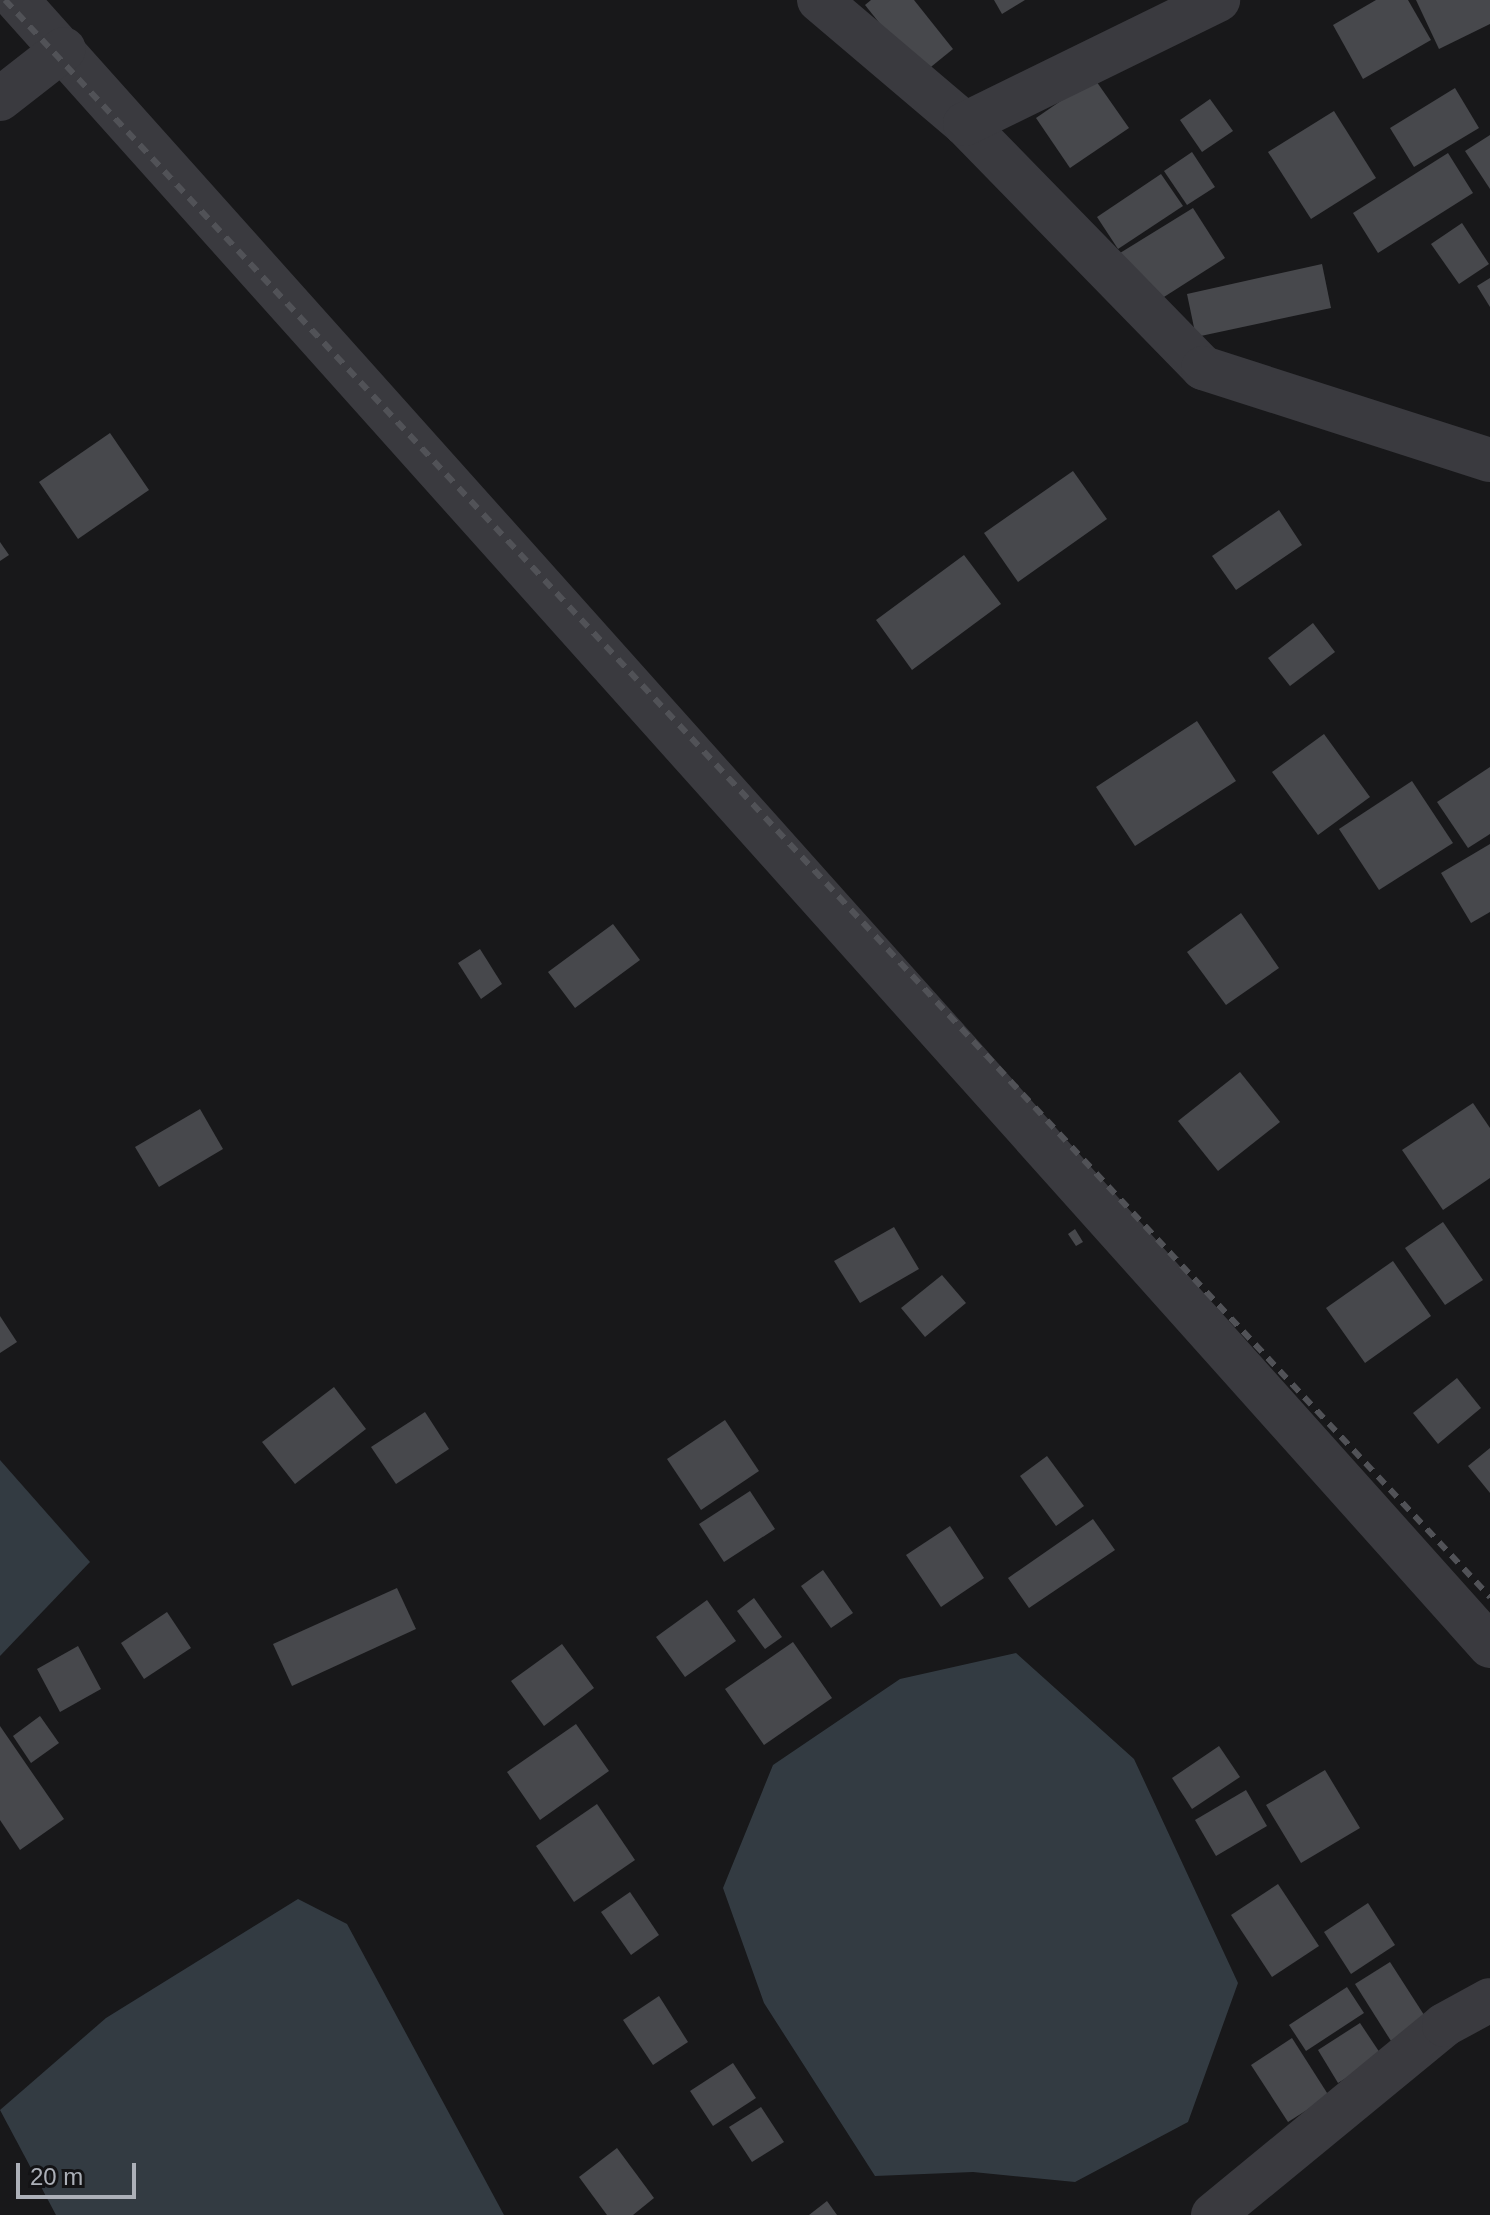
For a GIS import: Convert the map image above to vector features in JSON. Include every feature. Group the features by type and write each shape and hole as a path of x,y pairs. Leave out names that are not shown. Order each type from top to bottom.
{"street":[{"path":"17,0 1490,1646"},
{"path":"819,0 965,124 1203,368 1490,460"},
{"path":"965,124 1218,0"},
{"path":"0,99 64,49"},
{"path":"1213,2215 1444,2025 1490,2000"}],"shaded area":[{"path":"0,1460 90,1562 0,1656"},
{"path":"1016,1653 1134,1759 1238,1983 1188,2122 1075,2182 973,2172 875,2176 764,2003 723,1888 773,1765 900,1679"},
{"path":"298,1899 347,1924 504,2215 56,2215 0,2110 106,2018"}],"building":[{"path":"871,0 914,0 953,49 921,75 865,5"},
{"path":"994,0 1025,0 1002,14"},
{"path":"1376,0 1408,0 1431,40 1363,79 1333,25"},
{"path":"1416,0 1490,0 1490,24 1439,49"},
{"path":"1094,78 1129,128 1070,168 1036,118"},
{"path":"1455,88 1479,128 1414,167 1390,128"},
{"path":"1210,99 1233,131 1202,152 1180,120"},
{"path":"1334,111 1376,178 1311,219 1268,152"},
{"path":"1490,135 1490,189 1465,151"},
{"path":"1192,152 1215,187 1187,205 1164,171"},
{"path":"1448,153 1473,193 1378,253 1353,213"},
{"path":"1161,174 1183,206 1118,249 1097,217"},
{"path":"1193,208 1225,258 1153,304 1120,253"},
{"path":"1462,223 1489,264 1459,284 1431,244"},
{"path":"1322,264 1331,308 1196,337 1187,294"},
{"path":"1490,278 1490,307 1477,286"},
{"path":"110,433 149,490 78,539 39,482"},
{"path":"1073,471 1107,519 1018,582 984,533"},
{"path":"1279,510 1302,545 1236,590 1212,556"},
{"path":"0,542 9,555 0,561"},
{"path":"964,555 1001,604 912,670 876,620"},
{"path":"1313,623 1335,652 1290,686 1268,658"},
{"path":"1197,721 1236,781 1135,846 1096,787"},
{"path":"1324,734 1370,797 1318,835 1272,772"},
{"path":"1490,767 1490,834 1468,848 1437,802"},
{"path":"1412,781 1453,843 1379,890 1339,829"},
{"path":"1490,844 1490,912 1471,923 1441,873"},
{"path":"1241,913 1279,968 1226,1005 1187,952"},
{"path":"613,924 640,960 575,1008 548,972"},
{"path":"480,949 502,984 481,999 458,963"},
{"path":"1240,1072 1280,1122 1218,1171 1178,1121"},
{"path":"1473,1103 1490,1128 1490,1178 1443,1210 1402,1150"},
{"path":"200,1109 223,1149 159,1187 135,1147"},
{"path":"1443,1222 1483,1280 1445,1305 1405,1248"},
{"path":"894,1227 919,1269 860,1303 834,1261"},
{"path":"1075,1229 1083,1242 1076,1246 1068,1234"},
{"path":"1393,1261 1431,1316 1365,1363 1326,1308"},
{"path":"942,1275 966,1303 925,1337 901,1308"},
{"path":"0,1316 17,1342 0,1353"},
{"path":"1457,1378 1481,1408 1438,1444 1413,1413"},
{"path":"334,1387 366,1429 295,1484 262,1442"},
{"path":"425,1412 449,1449 396,1484 371,1447"},
{"path":"725,1420 759,1471 701,1510 667,1459"},
{"path":"1490,1448 1490,1493 1468,1466"},
{"path":"1047,1456 1084,1506 1056,1526 1020,1476"},
{"path":"750,1491 775,1529 724,1562 699,1524"},
{"path":"1093,1519 1115,1550 1029,1608 1008,1578"},
{"path":"950,1526 984,1578 941,1607 906,1555"},
{"path":"823,1570 853,1613 831,1628 801,1586"},
{"path":"397,1588 416,1629 292,1686 273,1644"},
{"path":"754,1598 782,1637 765,1649 737,1611"},
{"path":"707,1600 736,1641 685,1677 656,1637"},
{"path":"167,1612 191,1648 144,1679 121,1643"},
{"path":"793,1642 832,1698 764,1745 725,1689"},
{"path":"562,1644 594,1688 544,1726 511,1681"},
{"path":"78,1646 101,1689 60,1712 37,1669"},
{"path":"40,1716 59,1743 31,1763 13,1736"},
{"path":"576,1724 609,1771 540,1820 507,1772"},
{"path":"0,1726 64,1819 20,1850 0,1820"},
{"path":"1219,1746 1240,1777 1192,1809 1172,1778"},
{"path":"1325,1770 1360,1828 1301,1863 1266,1805"},
{"path":"1246,1790 1267,1826 1216,1856 1195,1820"},
{"path":"597,1804 635,1860 574,1902 536,1846"},
{"path":"1278,1884 1319,1946 1272,1977 1231,1915"},
{"path":"630,1892 659,1935 631,1955 601,1912"},
{"path":"1368,1903 1395,1945 1351,1974 1324,1932"},
{"path":"1390,1962 1426,2018 1391,2041 1355,1984"},
{"path":"1347,1987 1364,2013 1306,2051 1289,2025"},
{"path":"659,1996 688,2042 653,2065 623,2020"},
{"path":"1360,2023 1382,2056 1338,2083 1318,2050"},
{"path":"1292,2038 1329,2096 1288,2122 1251,2065"},
{"path":"733,2063 756,2098 713,2126 690,2091"},
{"path":"761,2107 784,2142 752,2162 729,2127"},
{"path":"617,2148 654,2198 633,2215 607,2215 579,2177"},
{"path":"827,2201 837,2215 809,2215"}],"railway":[{"path":"5,0 1490,1597"}]}
